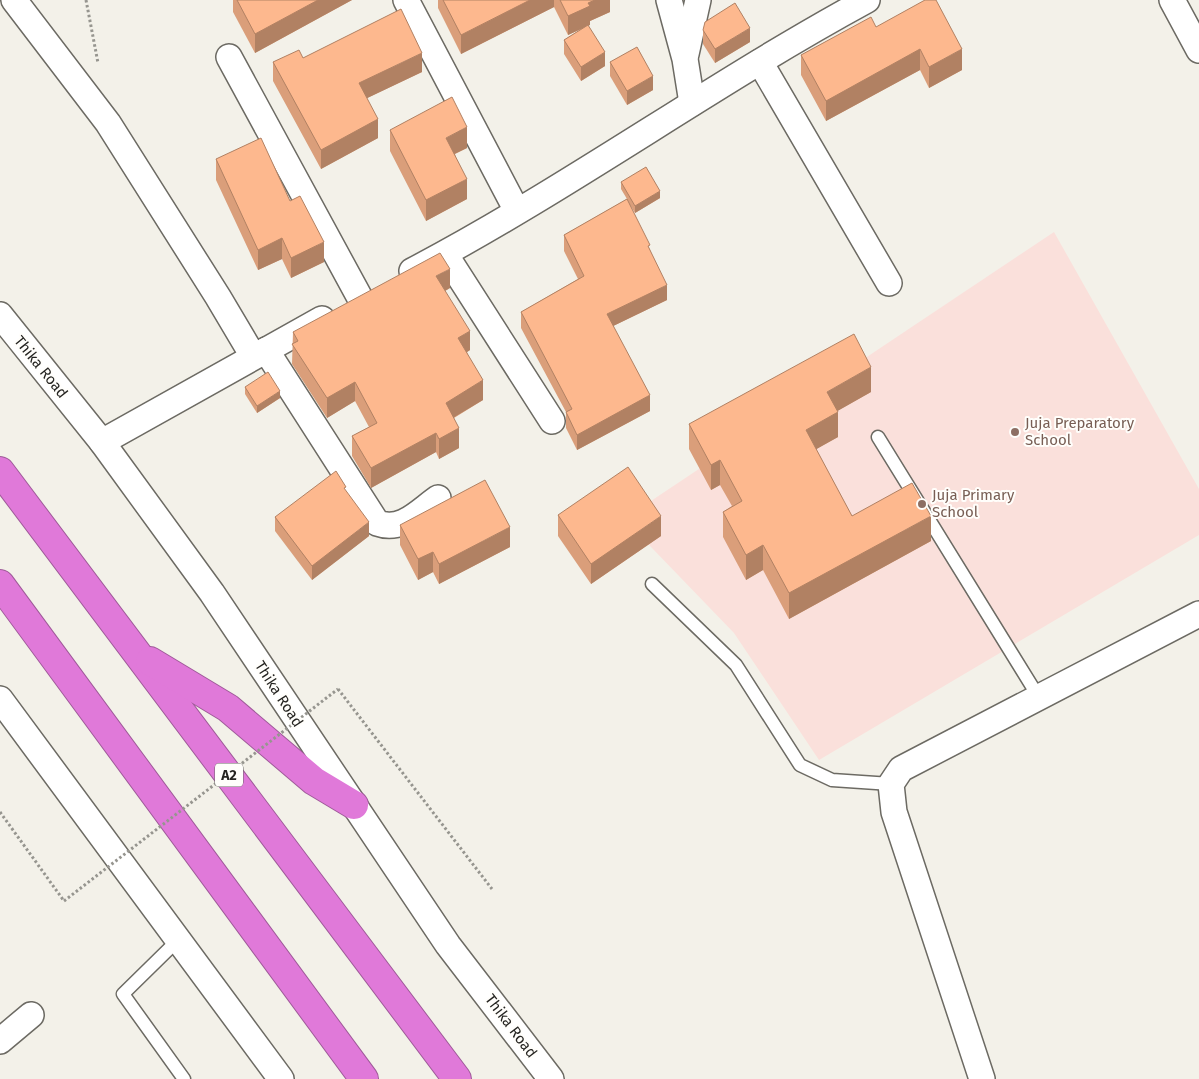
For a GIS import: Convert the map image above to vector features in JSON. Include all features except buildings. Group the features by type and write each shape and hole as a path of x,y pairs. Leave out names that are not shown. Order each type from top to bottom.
{"highway":[{"name":"A2","path":"0,471 457,1079"},
{"path":"0,584 364,1079"},
{"path":"138,654 228,708 314,781 354,805"}],"street":[{"path":"14,0 108,123 218,297 377,523 388,527 398,526 438,498"},
{"path":"406,0 517,211"},
{"path":"669,0 685,59 692,103"},
{"path":"685,59 698,0"},
{"path":"102,442 259,353 445,254 806,33 868,0"},
{"path":"1172,0 1199,50"},
{"path":"229,57 377,289"},
{"path":"760,62 889,283"},
{"path":"445,254 552,421"},
{"name":"Thika Road","path":"0,314 102,442 212,594 448,945 551,1079"},
{"path":"982,1079 894,812 892,784 901,769 1038,696 1199,614"},
{"path":"0,699 281,1079"},
{"path":"0,1041 31,1015"}],"lane":[{"path":"878,437 1038,696"},
{"path":"652,584 736,665 800,765 832,780 892,784"},
{"path":"178,940 123,994 184,1079"}],"path":[{"path":"0,812 64,901 338,689 492,889"}],"shaded area":[{"name":"Juja Primary School","path":"1054,232 1199,489 1199,535 819,760 734,633 624,519"}],"place":[{"name":"Juja Preparatory School","path":"1015,432"},
{"name":"Juja Primary School","path":"922,504"}]}
